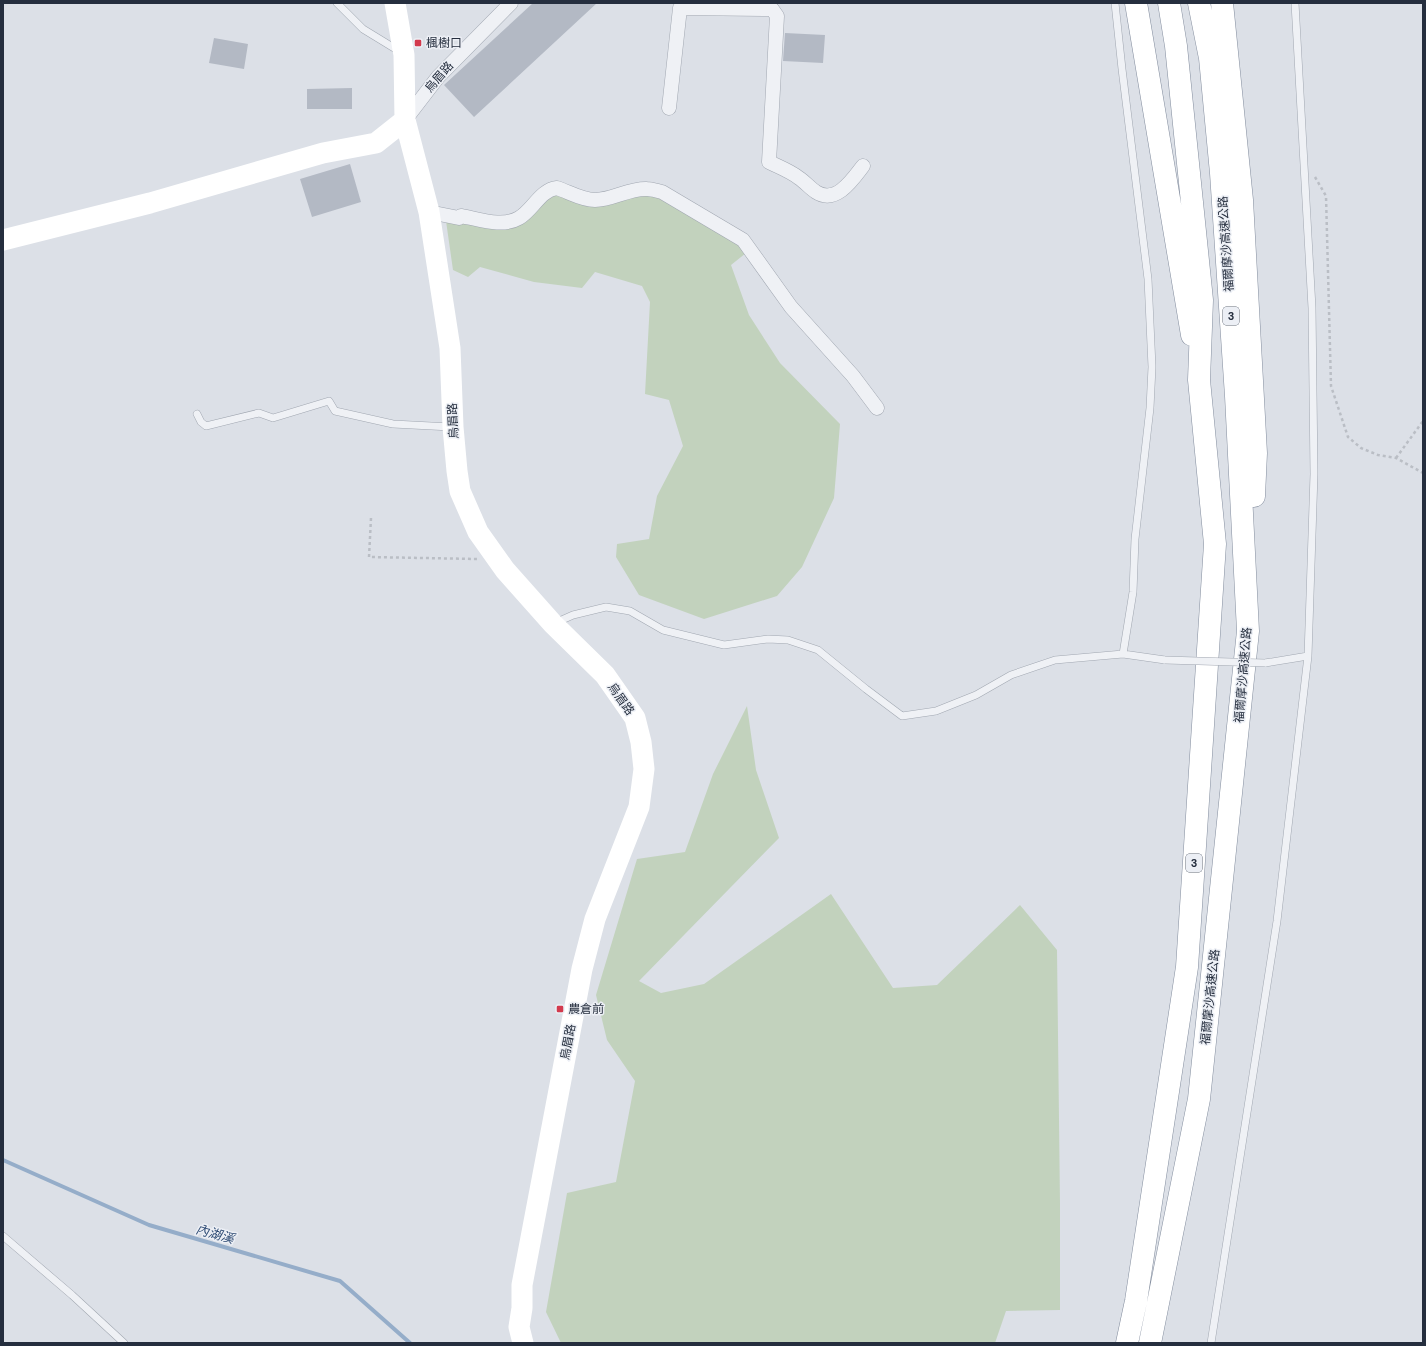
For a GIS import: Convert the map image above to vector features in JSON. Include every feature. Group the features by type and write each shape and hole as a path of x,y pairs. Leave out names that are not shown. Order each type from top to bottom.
{"highway":[{"path":"1136,3 1199,380"},
{"name":"3","path":"1127,1343 1136,1301 1187,967 1215,544 1199,380 1202,300 1176,46 1169,3"},
{"name":"福爾摩沙高速公路","path":"1150,1343 1199,1099 1248,631 1236,396 1221,173 1210,58 1199,3"},
{"path":"1222,3 1242,200 1256,453 1248,631"}],"main road":[{"name":"烏眉路","path":"395,3 404,55 405,120 429,212 450,348 453,427 460,491 478,532 505,570 553,624 605,675 635,718 641,742 644,769 639,808 596,920 582,969 522,1284 520,1327 523,1343"},
{"path":"3,240 150,203 323,153 376,143 405,120"}],"street":[{"name":"烏眉路","path":"405,120 438,77 511,3"},
{"path":"669,108 678,6 772,9 777,16 769,162 799,178 817,193 828,196 839,192 849,184 862,166"},
{"path":"429,212 459,218 462,216 497,223 519,218 543,194 552,188 557,188 588,199 596,200 640,189 662,192 743,240 791,307 853,376 877,408"}],"lane":[{"path":"337,3 363,29 404,55"},
{"path":"1115,3 1148,278 1152,367 1150,408 1135,539 1133,592 1123,654"},
{"path":"1211,1343 1277,921 1308,656 1314,474 1312,308 1295,4"},
{"path":"197,414 201,422 206,426 259,413 273,418 329,401 335,411 393,424 453,427"},
{"path":"553,624 573,615 606,606 630,612 663,630 724,645 768,639 788,640 818,650 902,716 936,710 976,695 1010,675 1055,660 1123,654 1165,660 1265,663 1308,656"},
{"path":"3,1236 72,1295 124,1343"}],"path":[{"path":"1304,158 1326,196 1331,386 1348,437 1361,448 1378,455 1396,458 1423,473"},
{"path":"1396,458 1423,421"},
{"path":"371,518 369,557 497,559"}],"green space":[{"path":"555,190 589,201 666,191 751,249 731,265 749,315 780,363 840,424 834,498 802,567 777,596 704,619 639,595 616,557 617,544 649,539 657,496 683,446 669,400 645,394 650,302 642,286 595,272 582,288 534,282 480,267 468,277 453,270 446,221 516,226"},
{"path":"747,706 756,770 779,838 639,981 661,993 704,984 831,894 893,988 937,985 1020,905 1057,950 1060,1310 1006,1311 995,1343 561,1343 546,1312 567,1193 616,1182 635,1081 607,1040 596,995 637,859 685,852 713,774"}],"building":[{"path":"533,3 597,3 474,117 444,85"},
{"path":"785,33 825,35 823,63 783,61"},
{"path":"214,38 248,44 244,69 209,63"},
{"path":"352,88 352,109 307,109 307,89"},
{"path":"350,164 361,202 312,217 300,179"}],"waterway":[{"name":"內湖溪","path":"3,1160 149,1225 340,1281 410,1343"}],"place":[{"name":"楓樹口","path":"418,43"},
{"name":"農倉前","path":"560,1009"}]}
